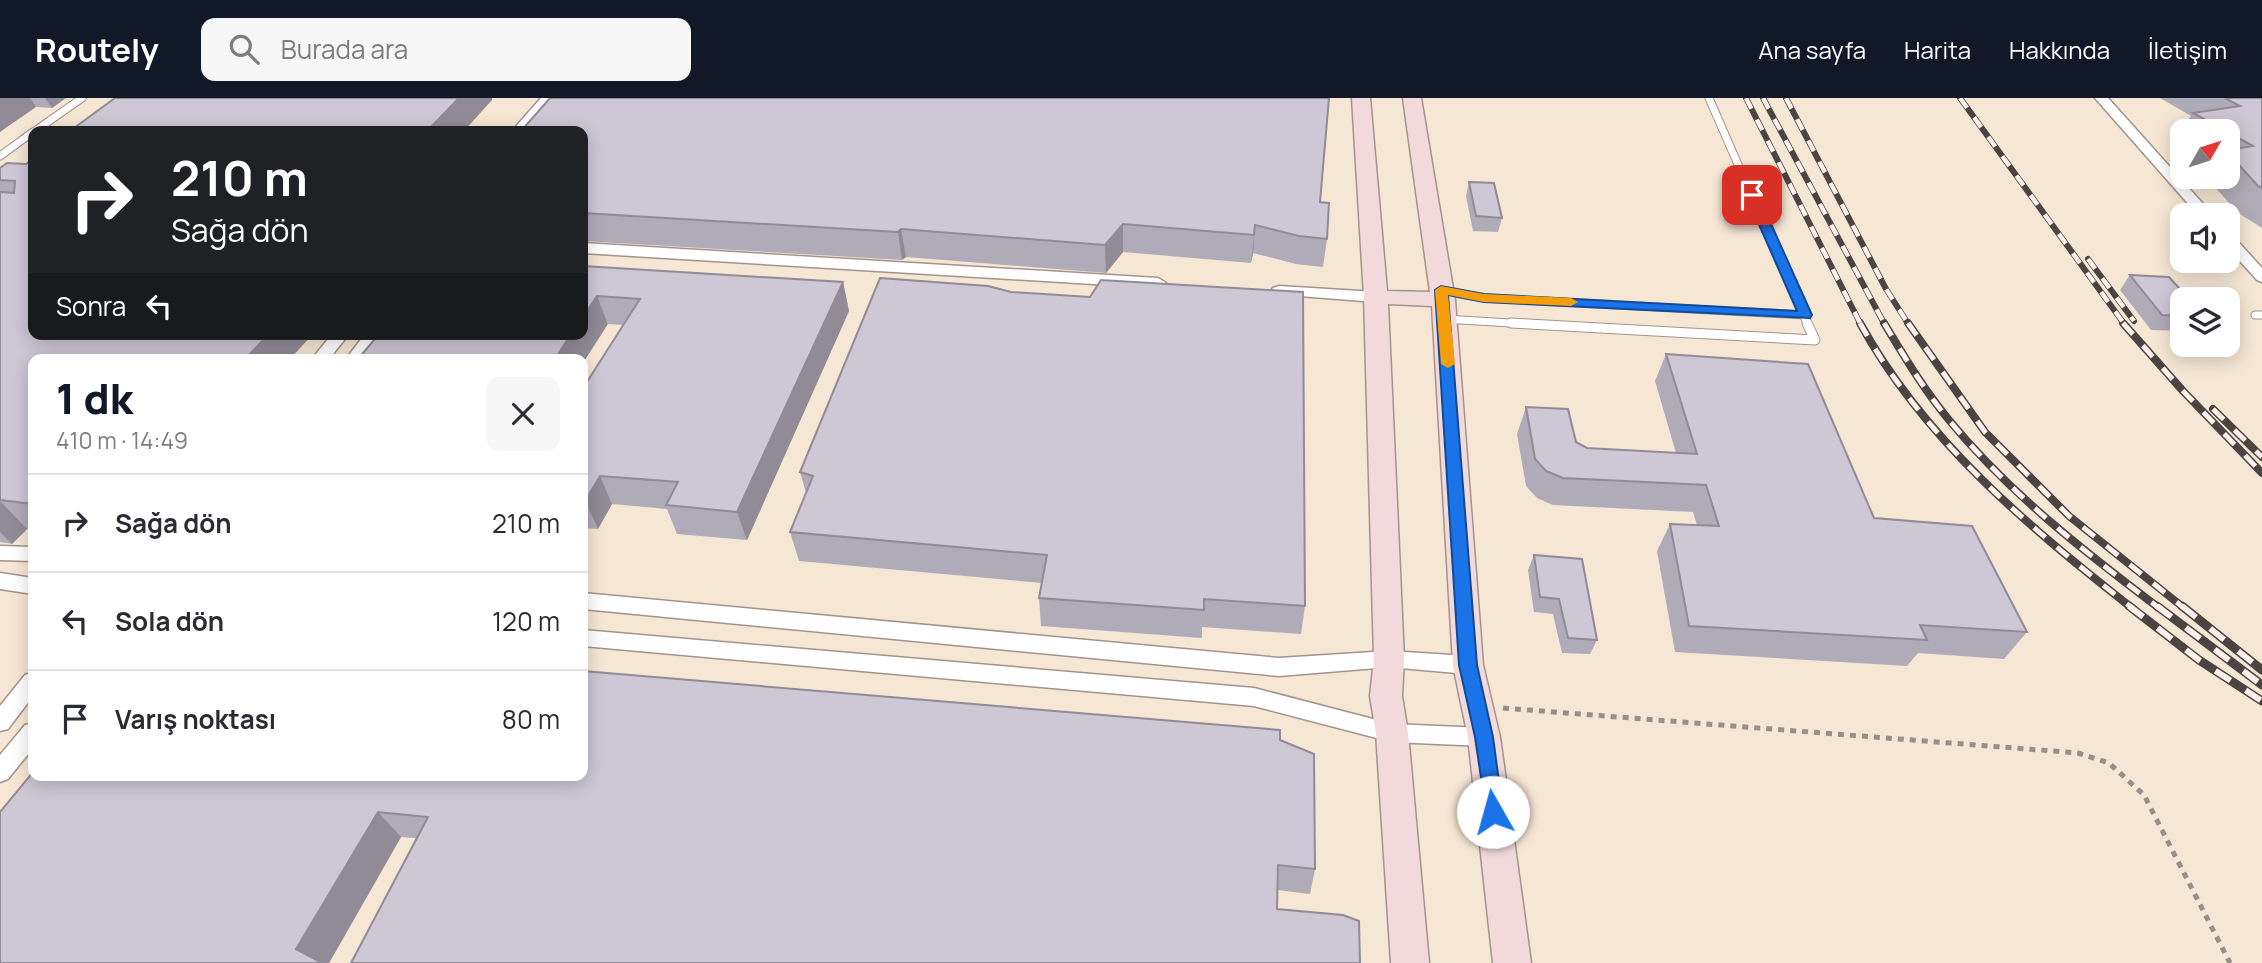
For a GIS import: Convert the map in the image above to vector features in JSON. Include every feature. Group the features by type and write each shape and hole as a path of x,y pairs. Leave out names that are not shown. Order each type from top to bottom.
{"street":[{"path":"523,126 548,98"},
{"path":"1361,98 1376,297 1389,659 1386,696 1392,733 1410,963"},
{"path":"1412,98 1443,303 1468,665 1484,737 1512,963"},
{"path":"2101,98 2195,203"},
{"path":"588,248 1181,285"},
{"path":"2240,252 2262,277"},
{"path":"1265,290 1443,303"},
{"path":"324,354 336,340"},
{"path":"358,354 369,340"},
{"path":"0,553 28,554"},
{"path":"0,581 28,585"},
{"path":"588,601 1279,667 1389,659 1468,665"},
{"path":"588,638 1254,697 1392,733 1484,737"},
{"path":"0,722 28,687"},
{"path":"0,772 28,739"}],"lane":[{"path":"42,126 82,98"},
{"path":"1443,303 1815,340 1709,98"},
{"path":"0,156 28,136"},
{"path":"1443,303 1484,298 1805,315"}],"path":[{"path":"1477,706 2078,753 2109,763 2144,796 2230,963"}],"shaded area":[{"path":"0,98 2262,98 2262,963 0,963"}],"building":[{"path":"115,98 459,98 432,126 77,126"},
{"path":"550,98 1329,98 1320,202 1329,203 1327,239 1299,236 1255,225 1254,235 1123,224 1105,245 901,229 898,232 588,213 588,126 525,126"},
{"path":"2225,98 2262,98 2262,188 2240,166 2240,148 2253,146 2240,139 2240,119 2204,119 2193,113 2240,106"},
{"path":"7,163 28,163 28,340 263,340 250,354 28,354 28,503 0,500 0,192 14,193 15,181 0,180 0,168"},
{"path":"1469,182 1494,183 1502,218 1476,216"},
{"path":"588,266 843,282 737,512 666,505 678,482 600,476 588,496 588,380 640,299 597,296 588,310"},
{"path":"2130,275 2169,277 2178,287 2170,287 2170,315 2162,315"},
{"path":"880,278 988,286 1011,292 1090,297 1101,280 1303,292 1305,606 1204,599 1204,610 1039,598 1047,555 790,532 813,476 800,472"},
{"path":"374,340 567,340 558,354 362,354"},
{"path":"1666,354 1808,364 1874,518 1972,526 2027,632 1920,625 1927,640 1689,626 1670,524 1719,526 1706,485 1563,478 1546,471 1535,459 1526,407 1568,409 1576,442 1587,448 1697,454"},
{"path":"1534,555 1582,559 1597,640 1568,638 1559,599 1540,597"},
{"path":"588,671 1280,730 1280,740 1314,754 1315,869 1278,865 1277,909 1343,915 1359,921 1360,963 351,963 428,817 378,812 296,949 322,963 0,963 0,812 28,778 28,781 588,781"}],"railway":[{"path":"1746,98 1861,325"},
{"path":"1763,98 1885,325"},
{"path":"1786,98 1886,289 1909,325"},
{"path":"1960,98 2125,325"},
{"path":"2088,259 2134,321"},
{"path":"1860,323 1915,405 1981,479 2017,513 2132,608"},
{"path":"1884,323 1940,409 1972,447 2022,497 2159,608"},
{"path":"1908,323 1985,432 2069,516 2184,608"},
{"path":"2123,323 2183,391 2262,473"},
{"path":"2213,409 2262,457"},
{"path":"2129,606 2199,660 2262,701"},
{"path":"2157,606 2262,685"},
{"path":"2182,606 2262,670"}],"slow traffic":[{"path":"1448,364 1441,290 1484,298 1571,302"}],"route":[{"path":"1493,812 1484,737 1468,665 1444,300 1441,290 1484,298 1805,315 1752,195"}]}
